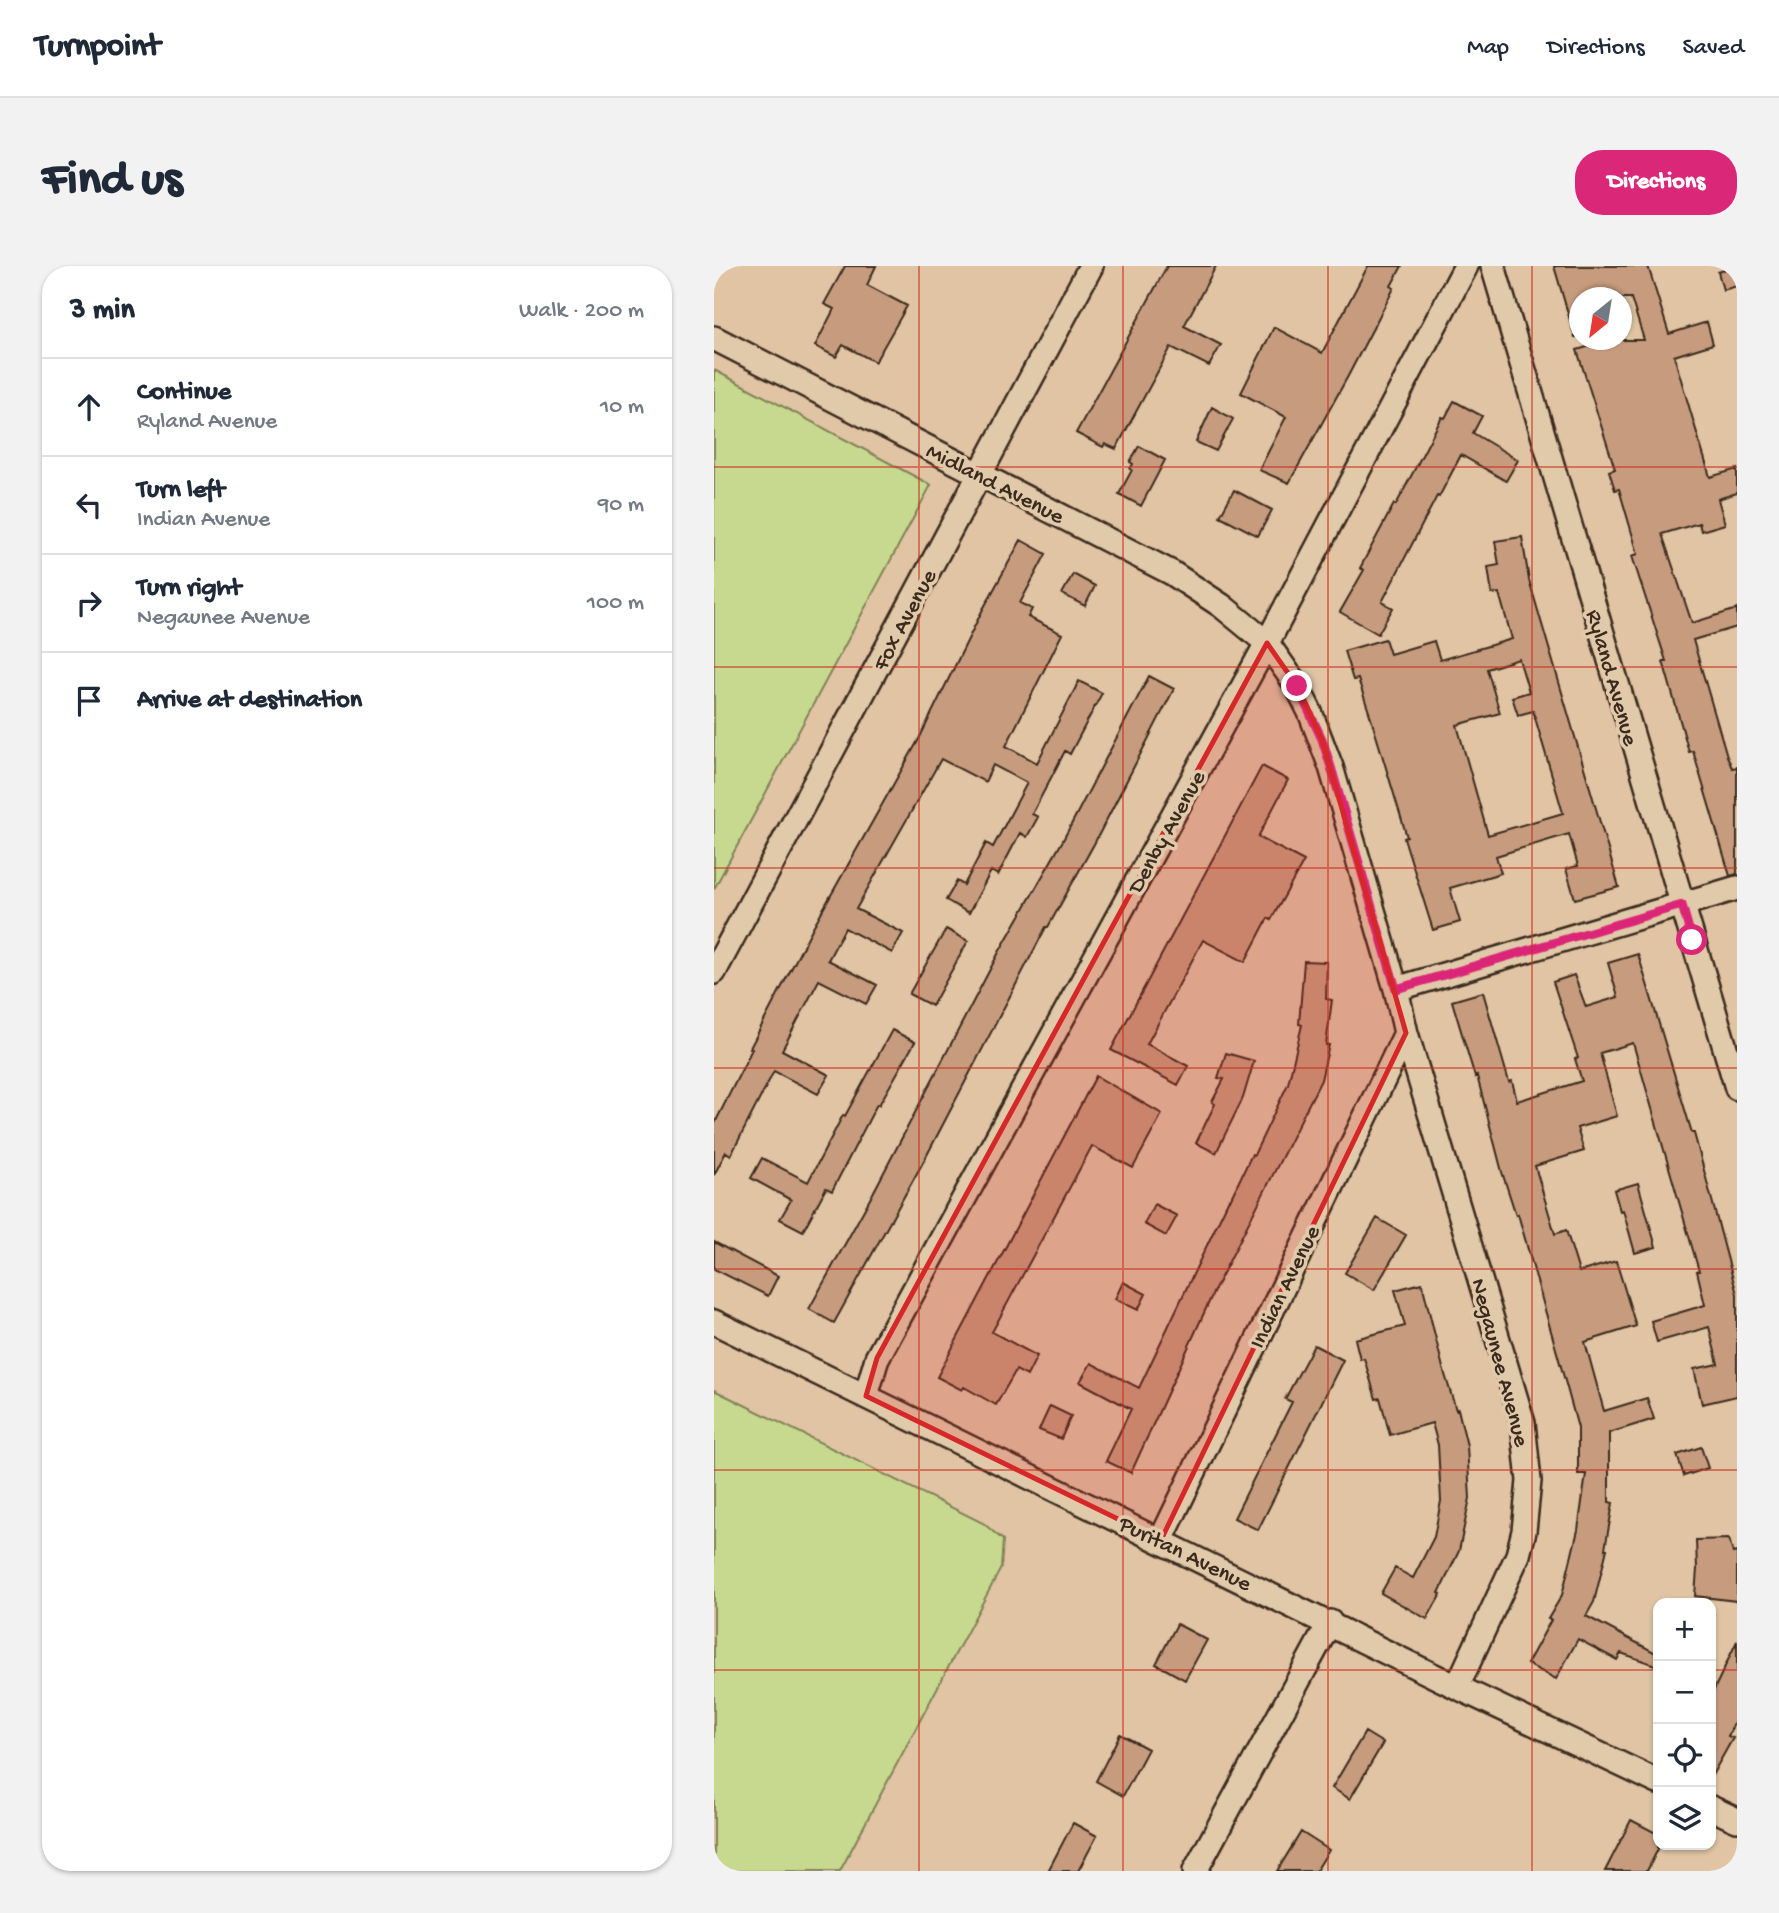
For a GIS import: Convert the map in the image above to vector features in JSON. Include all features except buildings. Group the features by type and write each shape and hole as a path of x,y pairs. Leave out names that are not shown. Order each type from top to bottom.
{"street":[{"name":"Fox Avenue","path":"714,972 1091,266"},
{"name":"Denby Avenue","path":"866,1396 877,1358 1267,643 1466,266"},
{"name":"Ryland Avenue","path":"1493,266 1737,1088"},
{"name":"Midland Avenue","path":"714,338 1172,573 1222,606 1267,643"},
{"path":"1267,643 1297,686 1322,739 1396,989 1737,888"},
{"name":"Negaunee Avenue","path":"1396,989 1406,1033 1523,1423 1528,1456 1528,1506 1518,1555 1457,1686"},
{"name":"Indian Avenue","path":"1161,1540 1406,1033"},
{"name":"Puritan Avenue","path":"714,1322 1653,1781"},
{"path":"1195,1871 1330,1622"},
{"path":"1716,1810 1737,1820"}],"highlighted area":[{"path":"1267,643 1297,686 1322,739 1406,1033 1161,1540 866,1396 877,1358"}],"green space":[{"path":"714,370 931,485 714,889"},
{"path":"714,1390 983,1523 1003,1540 1001,1568 840,1871 714,1871"}],"route":[{"path":"1297,686 1322,739 1396,989 1682,905 1692,940"}]}
